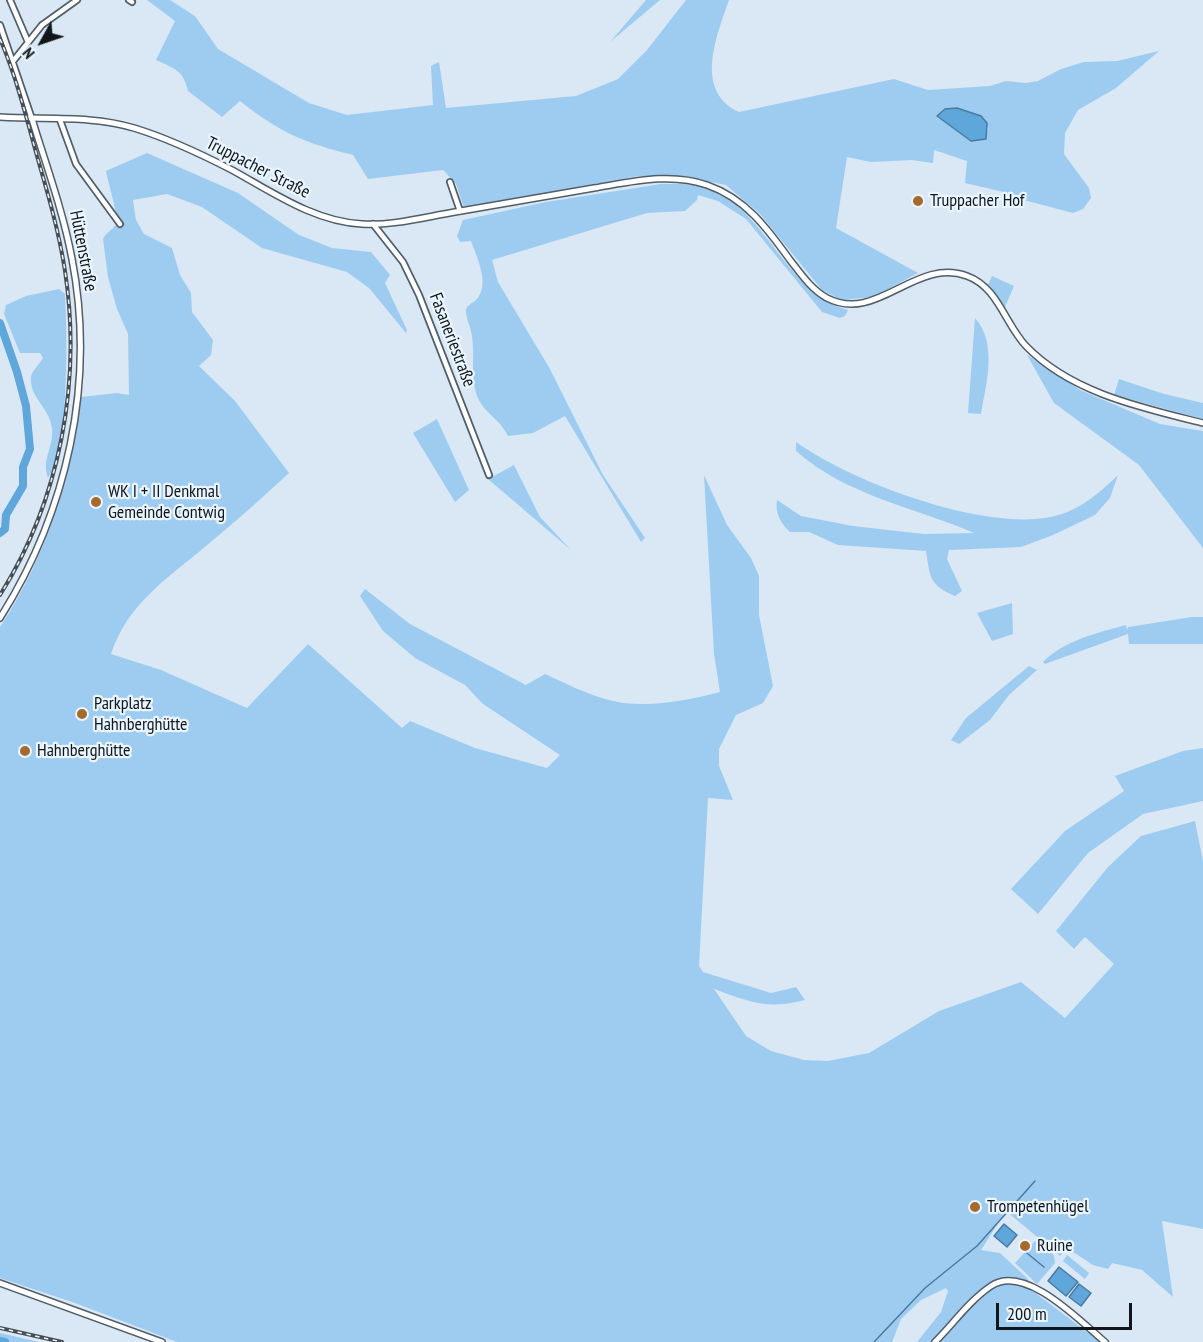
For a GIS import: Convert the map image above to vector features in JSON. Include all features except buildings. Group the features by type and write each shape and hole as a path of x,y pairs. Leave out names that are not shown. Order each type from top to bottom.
{"street":[{"path":"10,0 28,42"},
{"path":"14,60 42,24 77,0"},
{"path":"0,25 14,60 32,119"},
{"name":"Truppacher Straße","path":"0,117 104,122 134,128 220,164 313,212 348,223 373,225 656,178 698,182 728,194 747,208 769,231 807,281 826,297 840,303 860,304 883,297 929,273 963,274 987,290 1026,347 1058,370 1097,391 1203,423"},
{"name":"Hüttenstraße","path":"0,618 28,569 54,508 70,450 78,394 78,314 72,261 64,225 32,119"},
{"path":"60,120 76,164 120,224"},
{"path":"450,182 460,211"},
{"name":"Fasaneriestraße","path":"373,225 403,262 419,295 489,475"},
{"path":"935,1342 987,1289 1000,1282 1012,1281 1037,1287 1105,1342"},
{"path":"0,1283 162,1342"}],"shaded area":[{"path":"147,0 170,0 195,16 218,49 309,103 347,115 433,105 431,66 439,62 446,108 576,96 618,79 647,50 686,0 729,0 715,46 712,62 713,77 717,91 725,103 739,112 894,79 928,90 990,86 1006,81 1026,83 1038,81 1061,69 1084,62 1117,61 1159,51 1116,88 1078,110 1065,133 1064,154 1089,188 1091,198 1083,209 1073,213 1020,199 1021,196 965,183 967,161 934,150 933,163 912,160 871,162 847,157 836,228 918,273 873,297 841,300 822,290 760,214 726,185 682,176 638,176 464,208 456,184 443,170 368,179 353,155 320,146 280,129 240,101 222,117 188,91 180,74 156,60 175,21","holes":["981,116 988,129 971,141 957,130"]},
{"path":"646,0 660,0 610,42"},
{"path":"957,108 981,116 987,123 986,139 971,141 937,116 945,109"},
{"path":"147,153 238,193 299,235 332,248 371,252 390,275 385,283 407,330 406,333 369,288 347,272 262,248 202,207 167,194 133,200 136,220 144,234 172,248 180,275 191,293 192,312 213,340 211,355 199,366 235,401 289,473 151,593 128,620 111,654 161,670 247,708 308,644 402,728 410,721 475,748 547,768 560,755 483,704 465,685 415,658 383,631 360,596 365,589 410,624 526,685 545,674 597,697 633,704 678,701 720,692 714,654 704,475 727,525 751,558 759,576 759,615 773,686 763,703 736,715 719,749 719,766 733,800 708,798 699,966 703,972 771,993 796,987 805,1000 780,1004 759,1003 714,989 746,1036 771,1051 804,1060 828,1061 869,1053 939,1011 1021,982 1065,1018 1114,964 1085,937 1074,949 1056,931 1108,867 1141,836 1195,821 1203,861 1203,1229 1162,1221 1173,1297 1142,1270 1112,1263 1108,1269 1093,1265 1067,1248 1060,1256 1006,1211 981,1250 1000,1253 1028,1279 1029,1288 1100,1342 917,1342 941,1312 948,1291 946,1288 921,1300 901,1319 892,1342 177,1342 75,1303 0,1278 0,627 31,573 54,517 70,458 81,397 117,393 129,395 128,334 117,309 108,277 103,239 115,226 117,220 106,171"},
{"path":"661,184 703,187 726,198 761,230 807,286 826,300 848,310 845,316 840,318 822,312 746,219 718,201 698,195 697,200 685,211 647,213 492,260 498,282 550,369 603,475 645,538 641,542 565,416 533,433 508,436 480,402 475,389 473,343 466,310 481,293 482,278 471,241 460,242 457,236 463,220 546,202"},
{"path":"992,276 1014,286 1005,307 988,285"},
{"path":"59,289 65,294 66,389 60,443 55,464 48,478 46,465 52,428 31,384 34,369 43,358 40,353 20,353 4,314 6,305 26,296"},
{"path":"975,318 982,328 988,352 987,377 981,414 968,413"},
{"path":"1027,355 1080,390 1160,424 1203,431 1203,548 1139,465 1054,403"},
{"path":"1119,379 1164,394 1203,403 1203,419 1114,395"},
{"path":"437,419 469,490 455,502 413,433"},
{"path":"796,442 820,457 881,486 916,499 985,516 1017,519 1056,516 1094,497 1118,475 1110,498 1095,515 1053,535 1021,547 949,550 947,559 962,591 955,596 935,584 930,574 926,551 838,545 809,532 790,532 779,518 777,500 801,516 853,526 924,534 974,533 859,490 837,479 796,451"},
{"path":"514,465 540,517 571,550 488,479"},
{"path":"1012,603 1013,634 992,641 977,613"},
{"path":"1203,617 1203,644 1129,644 1128,634 1045,664 1043,662 1061,648 1104,631 1126,625 1127,630 1128,627"},
{"path":"1029,666 1037,670 1009,695 990,720 959,744 951,740 966,718"},
{"path":"1203,748 1203,801 1143,814 1088,853 1038,914 1011,889 1065,831 1124,791 1115,776 1183,751"},
{"path":"1004,1224 1017,1235 1007,1247 994,1236"},
{"path":"1035,1241 1054,1255 1055,1263 1037,1284 1015,1263"},
{"path":"1067,1255 1089,1273 1085,1279 1063,1261"},
{"path":"1059,1267 1078,1282 1066,1296 1048,1281"},
{"path":"1079,1284 1091,1293 1081,1306 1069,1297"},
{"path":"0,1333 39,1342 0,1342"}],"waterway":[{"path":"0,323 26,406 30,449 23,467 23,486 6,515 5,529 0,533"},
{"path":"874,1342 925,1288 977,1246 1035,1181"},
{"path":"1022,1249 1044,1267"},
{"path":"0,1341 5,1342"}],"railway":[{"path":"0,39 20,96 60,242 70,313 68,397 51,480 38,520 21,558 0,595"},
{"path":"0,1328 62,1342"}],"place":[{"name":"Truppacher Hof","path":"918,201"},
{"name":"WK I + II Denkmal Gemeinde Contwig","path":"96,502"},
{"name":"Parkplatz Hahnberghütte","path":"82,714"},
{"name":"Hahnberghütte","path":"25,751"},
{"name":"Trompetenhügel","path":"975,1207"},
{"name":"Ruine","path":"1025,1246"}]}
